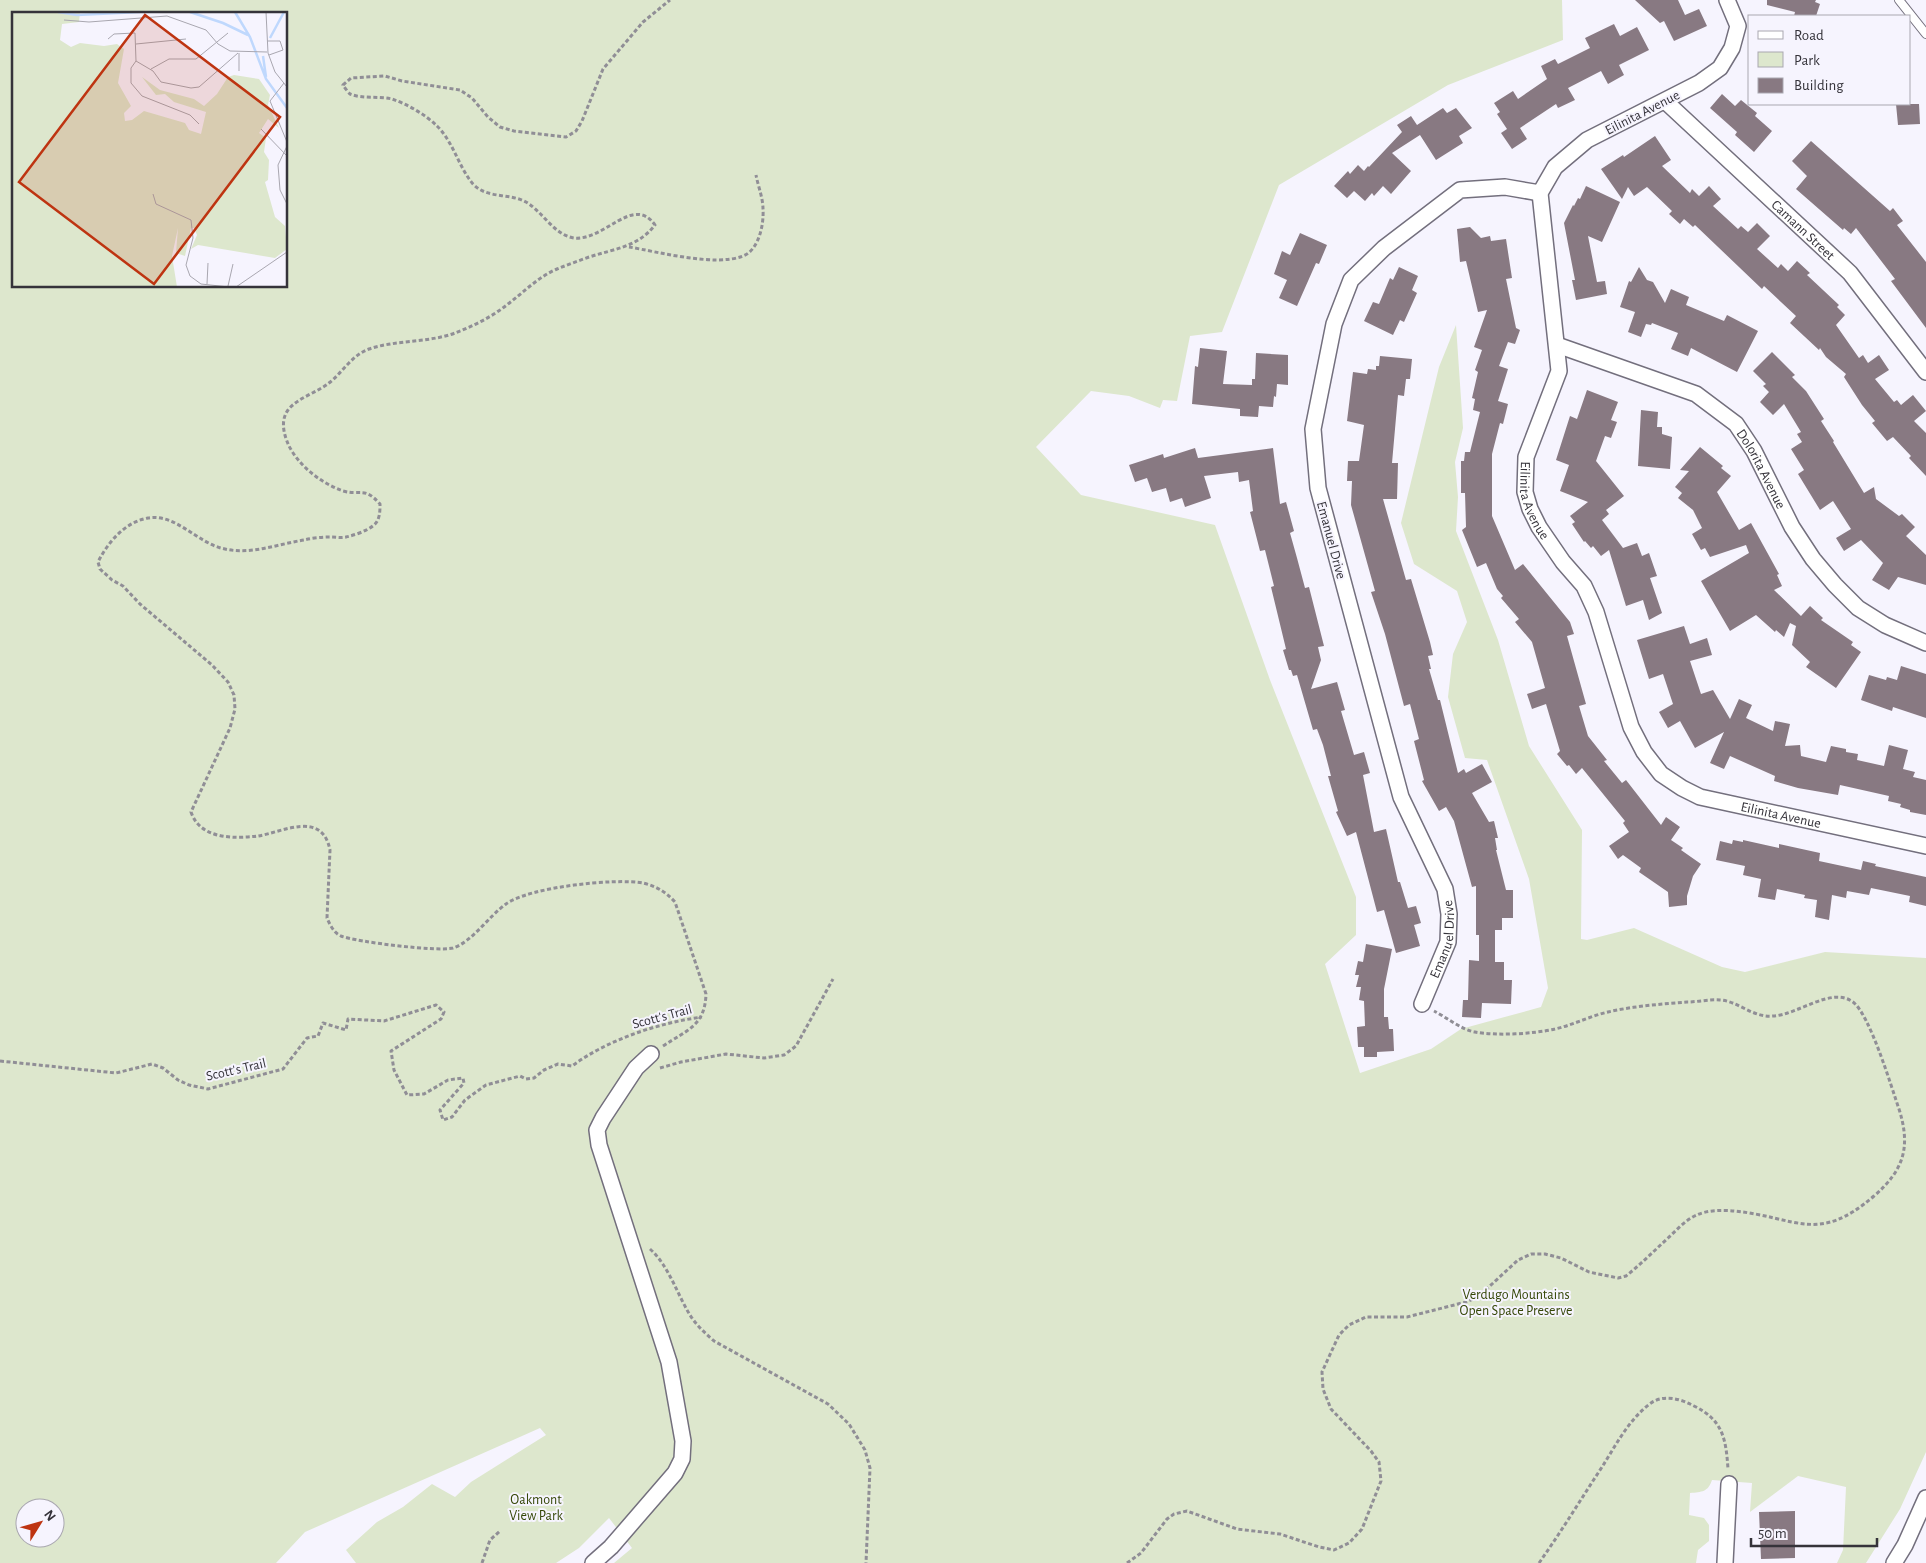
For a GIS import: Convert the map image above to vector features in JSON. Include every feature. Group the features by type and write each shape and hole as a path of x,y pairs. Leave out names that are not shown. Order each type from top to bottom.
{"street":[{"name":"Eilinita Avenue","path":"1727,0 1738,26 1732,48 1720,68 1699,83 1587,140 1555,167 1540,193 1559,372 1526,457 1525,492 1530,509 1539,527 1563,562 1584,586 1596,612 1631,727 1644,752 1660,774 1700,797 1926,846"},
{"name":"Camann Street","path":"1665,101 1850,273 1926,372"},
{"name":"Emanuel Drive","path":"1422,1004 1448,942 1449,914 1445,889 1401,797 1318,488 1314,429 1334,324 1351,280 1384,248 1460,190 1505,187 1540,193"},
{"name":"Dolorita Avenue","path":"1557,346 1696,394 1736,424 1754,451 1792,527 1813,559 1835,585 1858,608 1885,625 1926,643"},
{"path":"593,1563 611,1547 675,1473 682,1459 683,1442 669,1362 599,1145 597,1130 627,1080 636,1068 651,1054"},
{"path":"1725,1563 1729,1484"},
{"path":"1894,1563 1905,1545 1926,1498"}],"lane":[{"path":"1899,0 1911,15"},
{"path":"1911,15 1926,34"}],"path":[{"path":"651,1054 692,1027 702,1017 705,1007 706,994 675,902 668,894 659,888 643,883 619,882 576,885 525,895 507,903 464,942 454,947 440,950 362,941 340,935 332,928 327,918 330,850 328,840 321,832 304,826 258,836 235,837 214,834 203,830 194,822 191,812 230,728 235,708 234,695 223,676 140,604 123,586 112,580 100,569 98,562 118,533 134,522 149,518 163,518 211,544 225,549 252,550 305,540 345,537 361,533 375,525 379,516 380,504 373,496 363,492 345,492 323,482 296,458 288,444 283,427 288,410 328,384 357,354 371,348 453,334 477,324 506,306 532,284 555,270 588,257 628,247 647,235 655,225 650,218 643,214 633,214 605,230 586,237 574,238 560,232 526,202 483,191 475,185 466,173 452,144 437,126 413,109 392,99 350,94 342,86 351,78 385,76 402,81 460,90 472,98 488,117 500,127 514,131 566,137 576,131 582,121 603,69 643,22 670,0"},
{"path":"628,247 690,258 725,259 744,256 756,246 762,229 764,209 756,175"},
{"path":"657,1068 726,1054 764,1058 784,1055 796,1046 833,979"},
{"path":"1127,1563 1141,1553 1167,1520 1174,1514 1187,1511 1237,1529 1280,1534 1334,1550 1349,1543 1362,1529 1381,1481 1379,1462 1331,1409 1323,1389 1322,1372 1339,1335 1349,1325 1366,1317 1406,1317 1466,1302 1478,1297 1518,1260 1531,1254 1545,1254 1561,1258 1589,1272 1618,1278 1626,1276 1687,1220 1699,1213 1724,1210 1758,1214 1807,1226 1827,1224 1844,1218 1875,1195 1895,1173 1905,1153 1906,1136 1903,1122 1888,1075 1863,1012 1852,1002 1840,996 1828,998 1776,1016 1756,1014 1722,1000 1668,1004 1608,1012 1554,1029 1513,1034 1474,1032 1422,1004"},
{"name":"Scott's Trail","path":"0,1061 116,1073 152,1064 163,1068 178,1080 208,1089 283,1069 307,1038 318,1036 322,1023 346,1030 348,1019 384,1021 436,1006 444,1012 441,1019 391,1051 394,1070 406,1095 424,1094 448,1080 463,1078 464,1083 440,1110 443,1120 452,1117 465,1100 486,1084 520,1076 526,1079 534,1078 544,1070 558,1064 572,1066 586,1056 641,1031 702,1017"},
{"path":"630,1240 651,1250 676,1286 690,1316 714,1341 828,1404 849,1424 865,1450 870,1468 866,1563"},
{"path":"1539,1563 1628,1426 1650,1403 1660,1399 1677,1398 1700,1409 1715,1420 1722,1432 1727,1451 1729,1484"},
{"path":"482,1563 490,1540 500,1531"}],"green space":[{"path":"0,0 1562,0 1563,40 1448,85 1279,185 1222,332 1190,336 1177,401 1163,400 1160,408 1129,396 1091,391 1036,447 1081,495 1215,525 1270,680 1356,897 1356,935 1325,964 1360,1073 1431,1049 1461,1029 1541,1007 1548,988 1529,879 1487,760 1465,758 1448,697 1453,654 1467,622 1457,591 1414,564 1401,523 1439,367 1456,325 1463,428 1455,462 1458,497 1456,531 1498,640 1529,746 1582,830 1581,939 1587,940 1634,928 1722,967 1745,972 1825,952 1926,958 1926,1452 1900,1509 1866,1563 1837,1563 1843,1550 1846,1487 1798,1476 1750,1512 1752,1483 1712,1480 1709,1487 1704,1491 1690,1493 1689,1515 1704,1518 1709,1525 1709,1541 1698,1550 1696,1563 614,1563 632,1548 609,1518 579,1548 556,1563 356,1563 346,1550 377,1522 403,1507 432,1484 455,1497 471,1482 546,1435 540,1428 305,1532 276,1563 0,1563"}],"building":[{"path":"1635,0 1678,0 1685,15 1699,9 1707,26 1674,41 1664,21 1660,23"},
{"path":"1767,0 1816,0 1815,2 1820,4 1816,15 1794,15 1795,12 1767,5"},
{"path":"1614,24 1620,36 1637,27 1649,50 1619,65 1624,75 1608,84 1601,71 1568,88 1575,100 1558,108 1556,104 1520,128 1527,139 1512,149 1501,133 1507,129 1497,114 1500,112 1494,103 1513,91 1518,99 1547,79 1541,66 1555,59 1558,64 1590,48 1585,38"},
{"path":"1722,94 1735,106 1741,100 1757,113 1755,116 1772,131 1754,152 1735,135 1737,132 1710,108"},
{"path":"1919,104 1920,124 1898,125 1896,105"},
{"path":"1443,108 1447,113 1456,108 1472,128 1459,136 1463,143 1436,160 1420,135 1392,153 1411,171 1391,194 1383,186 1374,196 1372,193 1365,201 1354,191 1347,198 1334,186 1348,171 1350,174 1358,165 1364,171 1369,167 1402,132 1397,125 1411,116 1417,125"},
{"path":"1655,136 1671,160 1662,166 1690,193 1692,189 1699,196 1709,186 1721,199 1713,206 1738,229 1741,226 1748,232 1757,223 1770,236 1757,249 1778,268 1781,264 1788,271 1797,261 1810,273 1807,275 1839,305 1837,307 1845,315 1836,325 1859,358 1863,355 1868,363 1879,355 1889,370 1875,379 1894,402 1897,400 1901,405 1913,395 1926,411 1914,421 1926,433 1926,476 1893,437 1887,441 1872,423 1875,421 1844,377 1846,374 1826,357 1820,348 1819,350 1790,323 1796,316 1764,286 1762,289 1695,225 1693,227 1684,219 1680,224 1669,214 1672,211 1647,187 1634,196 1628,187 1622,199 1601,169 1623,155 1624,157"},
{"path":"1811,141 1890,211 1893,208 1903,221 1897,225 1926,262 1926,328 1891,281 1895,279 1856,228 1851,234 1844,228 1843,230 1796,189 1807,176 1792,161"},
{"path":"1586,186 1620,202 1602,242 1588,236 1597,282 1605,281 1607,294 1576,300 1572,280 1575,280 1564,223"},
{"path":"1470,227 1481,238 1490,236 1491,241 1506,239 1512,278 1506,279 1516,328 1520,330 1515,344 1508,342 1499,366 1508,369 1498,401 1508,404 1503,424 1500,423 1492,454 1492,516 1515,570 1523,564 1570,622 1574,634 1567,636 1586,704 1579,706 1588,736 1607,760 1604,761 1622,783 1626,780 1661,825 1666,817 1680,827 1671,840 1683,848 1681,850 1701,864 1693,876 1687,896 1687,905 1669,907 1668,892 1639,872 1641,868 1623,855 1618,859 1609,846 1629,832 1623,823 1625,821 1582,768 1576,774 1557,754 1560,751 1546,704 1532,709 1527,694 1545,688 1532,642 1515,622 1519,619 1501,598 1503,596 1497,589 1486,563 1477,567 1462,530 1466,527 1465,493 1461,493 1461,461 1464,461 1465,452 1470,452 1480,412 1473,410 1475,399 1472,398 1478,372 1475,370 1482,350 1474,347 1487,310 1478,312 1466,261 1460,262 1457,229"},
{"path":"1300,233 1327,245 1319,264 1316,263 1297,306 1279,298 1287,280 1274,274 1282,251 1290,255"},
{"path":"1399,267 1418,276 1412,290 1417,293 1404,322 1400,320 1393,335 1364,321 1373,302 1379,304 1390,278 1393,280"},
{"path":"1639,267 1647,280 1653,282 1665,303 1671,289 1689,297 1686,305 1724,321 1727,315 1758,331 1737,372 1691,348 1688,356 1671,349 1678,333 1652,323 1651,325 1646,324 1641,337 1628,332 1635,312 1620,307 1629,281 1631,282"},
{"path":"1200,348 1227,351 1223,384 1252,385 1252,379 1255,379 1256,353 1288,355 1288,385 1277,384 1273,407 1259,406 1258,417 1240,416 1240,409 1192,404 1195,366 1198,367"},
{"path":"1772,352 1795,375 1792,377 1806,391 1824,419 1821,421 1864,493 1874,487 1876,499 1899,516 1902,514 1915,527 1906,536 1926,555 1926,585 1898,577 1889,590 1872,580 1883,563 1861,540 1844,551 1836,538 1851,529 1833,501 1820,510 1798,474 1804,470 1791,449 1802,442 1797,434 1801,432 1784,404 1773,415 1760,402 1769,392 1763,386 1766,384 1753,371"},
{"path":"1380,356 1412,359 1410,379 1406,379 1404,396 1398,395 1392,463 1398,463 1397,499 1383,499 1406,580 1411,579 1430,642 1433,655 1428,656 1431,669 1429,669 1438,700 1440,700 1458,773 1464,769 1466,773 1482,764 1492,782 1472,793 1489,822 1494,821 1498,838 1495,838 1496,850 1506,890 1513,890 1513,918 1502,918 1502,930 1495,930 1495,962 1504,962 1504,980 1512,980 1511,1004 1482,1003 1481,1018 1462,1017 1463,1000 1468,1000 1469,960 1479,961 1479,935 1476,935 1476,886 1472,887 1454,821 1446,807 1439,811 1422,781 1424,780 1414,741 1419,739 1410,704 1404,706 1385,634 1371,592 1375,591 1351,505 1352,481 1347,481 1348,461 1359,461 1364,425 1347,421 1353,372 1367,374 1368,369 1376,370 1376,366 1379,366"},
{"path":"1587,390 1618,402 1611,420 1617,422 1611,438 1605,436 1596,461 1624,496 1606,510 1609,514 1602,520 1623,548 1637,543 1642,556 1649,553 1657,576 1650,578 1662,613 1649,620 1643,600 1626,606 1609,550 1601,556 1593,546 1591,548 1584,542 1572,524 1575,522 1570,516 1588,502 1560,491 1569,465 1556,460 1570,416 1577,419"},
{"path":"1641,410 1658,412 1657,427 1662,427 1662,434 1672,437 1670,469 1638,466"},
{"path":"1700,447 1723,466 1721,468 1731,476 1717,492 1739,530 1751,523 1779,574 1777,575 1782,586 1774,590 1801,616 1810,606 1823,618 1821,620 1853,642 1851,645 1861,652 1836,688 1806,667 1810,662 1792,645 1796,626 1790,623 1784,637 1776,630 1775,632 1756,615 1730,631 1701,581 1749,553 1746,545 1710,557 1705,548 1701,550 1692,534 1702,528 1693,510 1678,498 1682,493 1675,487 1689,471 1680,470"},
{"path":"1195,448 1198,458 1273,448 1280,504 1286,502 1294,531 1290,533 1305,588 1309,587 1324,646 1318,647 1321,660 1311,689 1337,682 1345,710 1341,711 1354,755 1364,752 1370,773 1363,775 1374,832 1386,829 1398,882 1400,882 1408,908 1416,906 1421,923 1414,925 1420,946 1396,953 1384,910 1377,912 1356,832 1347,836 1336,812 1338,811 1328,776 1331,776 1323,745 1317,729 1313,730 1297,675 1293,676 1291,670 1289,670 1283,650 1286,649 1271,587 1274,586 1265,550 1260,551 1250,512 1253,511 1249,480 1239,482 1238,472 1204,476 1211,498 1185,507 1182,498 1170,502 1166,488 1152,492 1147,478 1135,482 1129,465 1163,454 1164,458"},
{"path":"1684,626 1690,644 1707,638 1712,655 1690,661 1701,694 1713,690 1730,719 1739,699 1752,705 1746,718 1773,731 1775,721 1790,724 1785,746 1800,745 1801,756 1826,762 1831,746 1858,754 1857,760 1884,766 1889,745 1908,750 1903,769 1915,772 1913,777 1926,780 1926,815 1910,812 1910,810 1900,807 1901,804 1888,801 1889,796 1840,785 1838,795 1798,788 1774,781 1775,776 1730,756 1724,769 1710,763 1724,732 1695,748 1680,721 1668,728 1659,712 1673,704 1663,674 1649,679 1637,640"},
{"path":"1901,666 1926,674 1926,718 1893,707 1892,711 1861,700 1869,675 1886,680 1887,677 1897,680"},
{"path":"1733,840 1743,842 1743,840 1779,848 1779,844 1820,853 1819,861 1861,870 1863,861 1876,864 1875,866 1926,877 1926,906 1909,902 1910,896 1871,888 1869,895 1847,891 1846,898 1832,895 1829,920 1815,917 1817,900 1804,898 1805,895 1777,889 1775,900 1758,897 1761,879 1743,875 1745,866 1716,860 1720,841 1732,844"},
{"path":"1366,944 1392,949 1384,989 1384,1017 1388,1017 1389,1029 1393,1029 1394,1051 1377,1052 1377,1057 1364,1057 1364,1047 1358,1047 1357,1027 1365,1026 1364,1001 1359,1000 1361,987 1356,987 1359,975 1355,975 1358,961 1363,962"},
{"path":"1795,1511 1795,1558 1761,1559 1759,1512"}],"park label":[{"name":"Verdugo Mountains Open Space Preserve","path":"1516,1302"},
{"name":"Oakmont View Park","path":"536,1508"}]}
